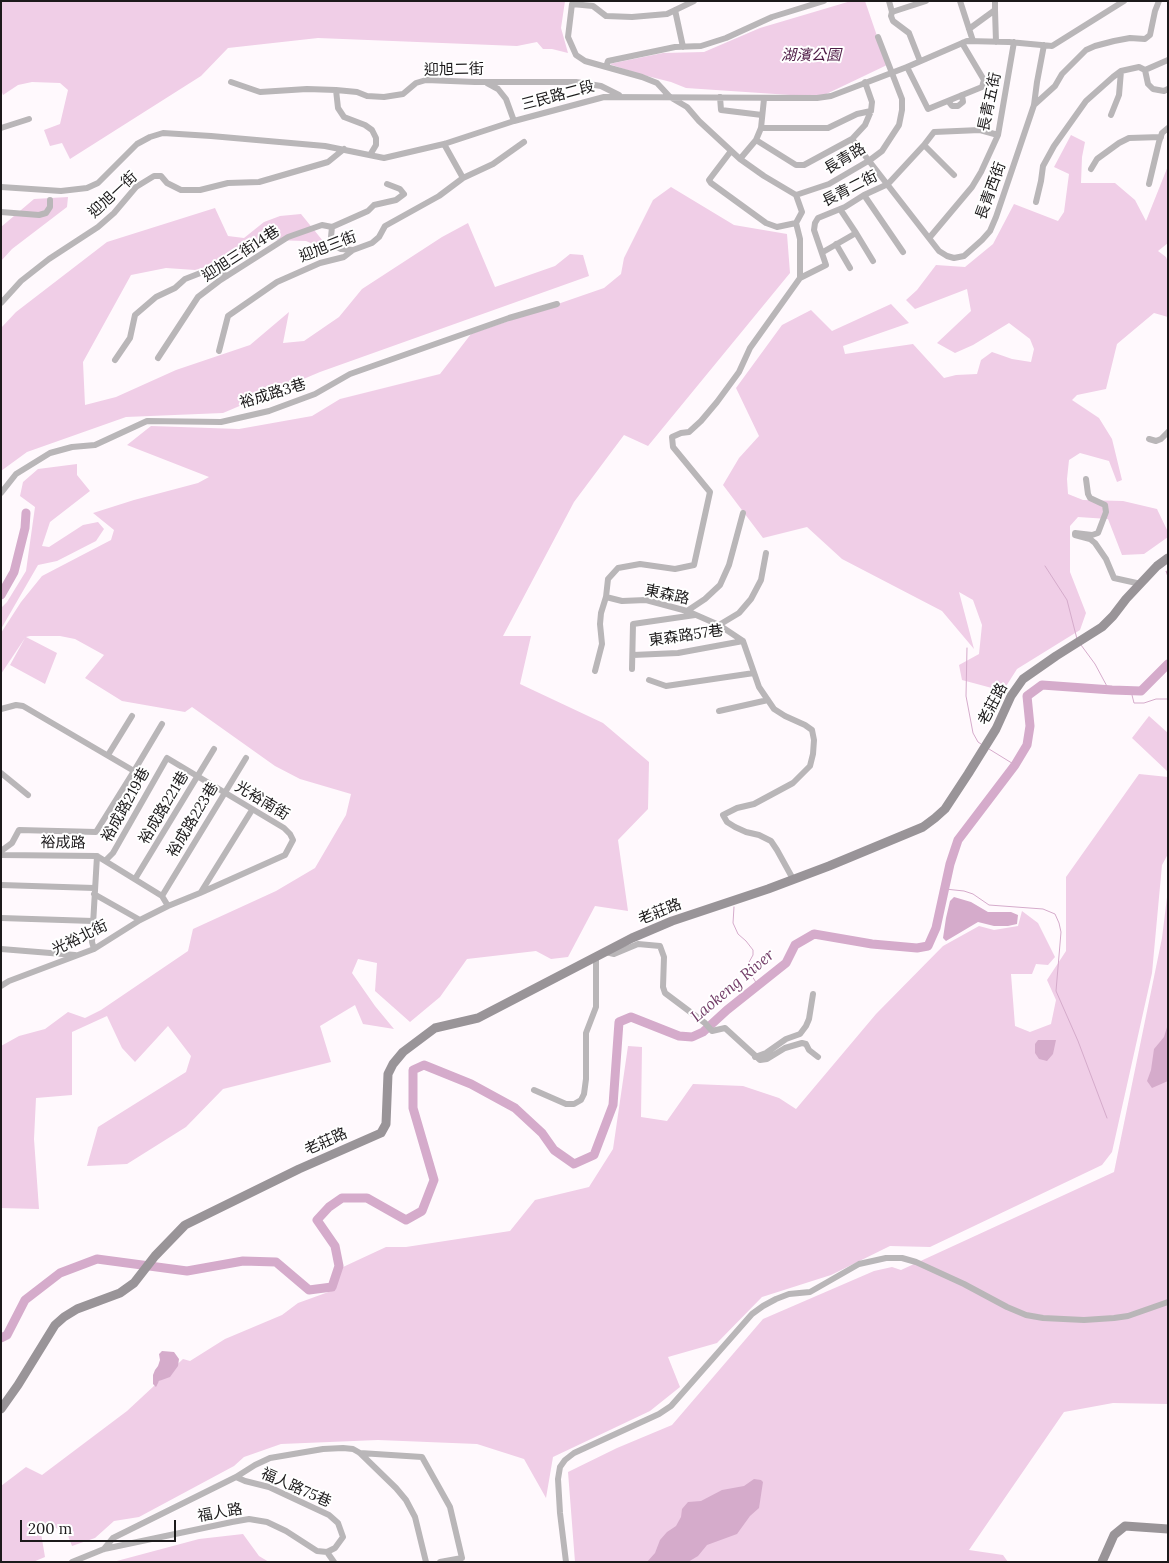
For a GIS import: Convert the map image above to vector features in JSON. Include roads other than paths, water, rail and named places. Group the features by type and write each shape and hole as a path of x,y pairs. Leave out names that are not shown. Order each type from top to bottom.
{"street":[{"path":"694,1 666,14 632,17 606,16 593,6 572,4 568,37 576,54 585,61 642,77 656,83 670,97 687,106 699,122 740,159 796,195 802,212 796,224 800,240 800,278 826,265 823,252 856,233"},
{"path":"606,67 608,61 675,47 701,46 726,38 772,17 824,1"},
{"path":"889,1 893,21 909,33 920,61"},
{"path":"892,12 926,1"},
{"path":"960,1 973,41"},
{"path":"995,1 996,42"},
{"name":"三民路二段","path":"1,187 61,191 87,188 98,183 137,144 150,136 163,133 326,146 384,158 444,144 514,121 604,96 764,99 831,96 907,67 967,41 1014,42 1052,46 1124,1"},
{"path":"1034,105 1055,86 1062,74 1086,50 1114,41 1130,38 1145,39 1150,36 1155,10 1159,1"},
{"path":"675,10 683,47"},
{"path":"969,29 995,10"},
{"name":"長青路","path":"796,195 829,184 870,160 882,150 899,125 902,99 878,37"},
{"name":"長青五街","path":"930,237 972,187 998,135 1014,42"},
{"path":"907,67 928,109 948,101 952,106 958,106 963,102 959,96 982,87 984,80 962,43"},
{"name":"長青西街","path":"852,138 939,251 954,258 964,256 990,231 1034,105 1044,45"},
{"path":"1145,70 1168,60"},
{"path":"1036,202 1042,181 1043,166 1054,146 1086,101 1120,71 1134,67 1145,70"},
{"path":"1145,70 1148,84 1153,89 1164,91 1168,89"},
{"path":"1111,116 1119,95 1120,71"},
{"name":"迎旭二街","path":"231,82 260,92 307,89 336,90 384,97 403,94 416,83 426,80 576,82 601,86 622,96"},
{"path":"485,82 498,89 506,98 514,121"},
{"path":"756,140 796,165 804,165 852,138 864,125 871,111 872,102 865,82"},
{"path":"336,90 338,108 344,117 365,125 372,130 376,138 376,145 370,155"},
{"path":"720,98 721,110 762,115"},
{"path":"740,159 756,140 761,128 764,99"},
{"path":"761,128 828,128 857,114 871,111"},
{"path":"1,128 29,119"},
{"path":"1149,184 1161,136 1168,128"},
{"name":"長青二街","path":"823,252 814,230 818,218 840,209 888,184 934,132 980,130 998,135"},
{"path":"1091,169 1097,160 1119,142 1129,138 1161,136"},
{"name":"迎旭三街","path":"219,351 228,316 277,282 372,243 379,237 386,226 439,196 463,178 493,164 524,142"},
{"path":"444,144 463,178"},
{"path":"924,145 954,175"},
{"name":"迎旭一街","path":"1,303 21,282 49,259 98,227 114,213 136,187 154,176 162,176 167,183 181,190 200,190 228,183 258,182 328,162 344,150"},
{"path":"731,151 709,180 710,183 766,223 778,227 796,224"},
{"name":"迎旭三街14巷","path":"158,358 198,297 227,276 288,238 322,225 332,227 368,211 374,204 396,200 404,194 400,189 387,184"},
{"path":"864,195 904,252"},
{"path":"1,212 46,213 50,207 50,200"},
{"path":"840,209 873,261"},
{"path":"332,227 331,237 335,246 353,250"},
{"path":"836,244 850,268"},
{"path":"115,360 130,338 135,315 156,297 175,288 185,279 203,272 215,270 227,276"},
{"name":"東森路","path":"743,641 719,625 687,610 646,600 622,601 606,597 608,579 618,568 640,564 675,569 694,564 710,492 674,447 672,437 689,432 706,414 739,372 750,348 800,278"},
{"name":"裕成路3巷","path":"1,493 16,474 50,453 72,447 95,445 147,421 221,422 269,411 315,394 350,374 509,318 557,304"},
{"path":"1149,439 1156,441 1168,432"},
{"path":"1086,479 1090,498 1105,505 1106,512 1098,533 1092,535 1075,532 1075,535 1090,539 1096,543 1106,559 1114,578 1141,584"},
{"path":"687,610 705,599 720,585 729,565 743,513"},
{"path":"719,625 739,612 751,599 761,580 766,553"},
{"name":"老莊路","path":"1,1409 23,1378 55,1325 77,1309 120,1293 134,1283 185,1225 381,1132 386,1124 388,1074 393,1064 403,1052 435,1028 468,1021 486,1014 632,938 672,921 793,879 924,827 945,809 996,729 1011,696 1023,679 1102,627 1126,599 1168,558"},
{"path":"595,670 602,644 601,612 606,597"},
{"path":"632,669 633,624 696,615"},
{"path":"743,641 759,687 774,709 812,730 814,740 813,754 810,766 793,783 754,804 737,808 723,816 727,822 735,827 771,841 793,879"},
{"name":"東森路57巷","path":"633,656 678,653 743,641"},
{"path":"649,680 666,686 754,673"},
{"path":"719,711 768,700"},
{"path":"1,709 16,705 23,706 134,771"},
{"path":"108,755 132,716"},
{"path":"1,853 12,843 19,830 96,832 162,724"},
{"name":"裕成路221巷","path":"135,879 214,749"},
{"name":"光裕南街","path":"167,758 284,828 293,840 285,855 168,906"},
{"name":"裕成路219巷","path":"105,861 113,853 167,758"},
{"name":"裕成路223巷","path":"162,896 246,758"},
{"path":"1,773 28,795"},
{"path":"200,893 252,810"},
{"name":"裕成路","path":"1,853 97,856 162,896 168,906"},
{"path":"94,949 92,942 97,856"},
{"path":"1,885 94,891 140,920"},
{"name":"光裕北街","path":"1,986 9,981 94,949 140,920 168,906"},
{"path":"1,918 93,921"},
{"path":"606,952 614,954 638,944 660,946 664,956 663,988 665,993 705,1023 712,1031 725,1028 760,1060 785,1048 802,1044 806,1044 809,1050 818,1057"},
{"path":"1,949 78,955"},
{"path":"534,1090 566,1104 574,1104 581,1100 584,1094 586,1079 586,1033 596,1007 596,957"},
{"path":"755,1057 766,1053 786,1039 800,1034 806,1026 813,994"},
{"path":"566,1562 558,1479 560,1467 565,1460 574,1453 659,1414 672,1406 752,1314 776,1299 789,1294 810,1292 859,1264 886,1258 902,1258 916,1262 964,1284 1007,1307 1026,1315 1043,1318 1084,1320 1114,1318 1128,1316 1168,1302"},
{"name":"福人路75巷","path":"104,1549 113,1538 270,1458 323,1449 353,1449 360,1453 422,1457 450,1507 458,1537 462,1558 443,1561"},
{"path":"360,1453 406,1500 415,1517 426,1562"},
{"name":"福人路75巷","path":"236,1477 269,1487 328,1515 338,1523 343,1537 335,1548 327,1552"},
{"name":"福人路","path":"72,1562 104,1549 249,1519 267,1522 286,1531 317,1551 327,1552"},
{"path":"1102,1562 1114,1535 1125,1526 1168,1529"},
{"path":"327,1552 334,1562"}],"waterway":[{"path":"1,595 14,572 25,528 26,513"},
{"path":"1045,566 1067,600 1077,639"},
{"name":"Laokeng River","path":"1168,572 1166,571 1168,577"},
{"path":"1081,645 1095,664 1109,690"},
{"path":"967,648 966,696 973,733 981,744"},
{"name":"Laokeng River","path":"1,1338 7,1335 25,1300 60,1273 97,1259 187,1271 243,1261 276,1262 309,1290 332,1287 339,1266 335,1246 317,1220 329,1207 342,1198 367,1198 406,1220 422,1211 434,1180 413,1108 413,1070 424,1065 471,1084 515,1108 542,1133 554,1150 574,1164 594,1155 613,1105 619,1022 631,1017 679,1036 692,1037 703,1032 727,1010 786,963 795,945 814,934 872,944 917,948 928,946 936,928 950,864 958,840 1015,765 1027,745 1030,726 1027,696 1042,685 1141,691 1168,664"},
{"path":"1131,691 1134,703 1168,699"},
{"path":"989,749 1015,765"},
{"path":"945,889 973,894 989,905 1043,909 1055,914 1061,932 1056,991 1078,1041 1107,1118"},
{"path":"734,907 733,923 738,934 753,950 748,969 758,986"}],"park label":[{"name":"湖濱公園","path":"811,56"}]}
